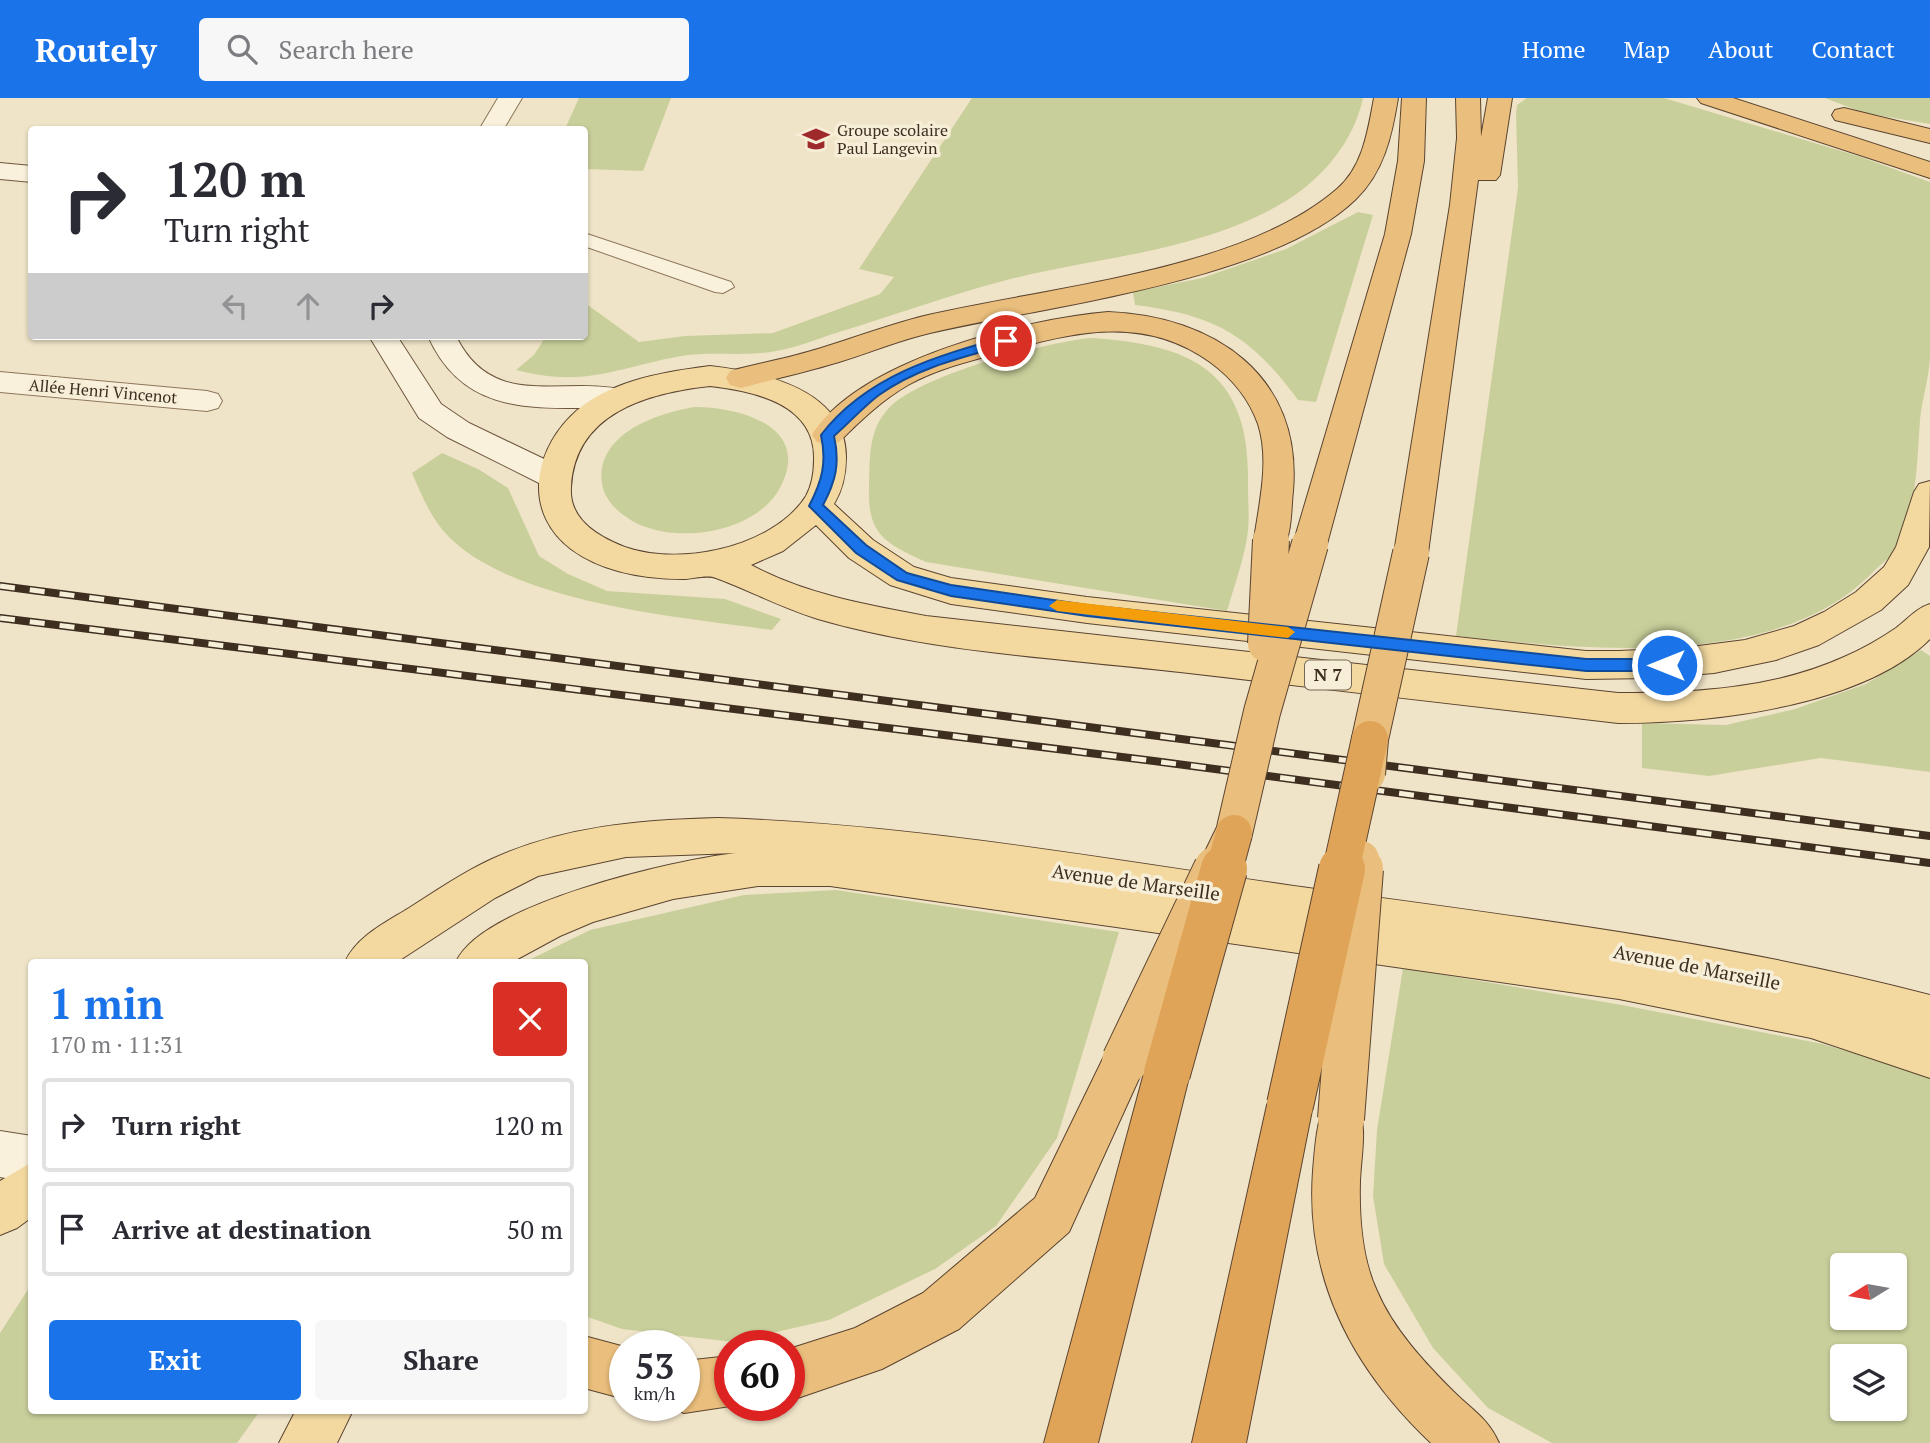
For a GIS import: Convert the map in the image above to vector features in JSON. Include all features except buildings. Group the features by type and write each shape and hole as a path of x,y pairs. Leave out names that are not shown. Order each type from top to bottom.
{"highway":[{"path":"741,378 814,360 916,327 1194,265 1247,249 1294,229 1346,195 1359,179 1376,154 1386,98"},
{"name":"N 7","path":"1146,1067 1234,833 1262,712 1398,234 1411,161 1414,98"},
{"path":"1219,1443 1411,553 1463,205 1469,138 1468,98"},
{"path":"1441,357 1482,206 1500,98"},
{"path":"1709,98 1930,170"},
{"path":"1823,109 1930,136"},
{"path":"828,435 873,393 928,363 1065,326 1111,321 1149,325 1191,338 1224,357 1248,378 1265,405 1274,426 1278,454 1262,712"},
{"path":"1370,739 1336,1205 1349,1286 1370,1329 1397,1368 1450,1424 1472,1443"},
{"path":"805,1370 864,1351 941,1311 1052,1215 1146,1067"},
{"path":"1071,1443 1146,1067"},
{"path":"588,1363 609,1369"}],"main road":[{"path":"493,126 510,98"},
{"path":"0,171 28,174"},
{"path":"386,340 430,411 458,430 552,476"},
{"path":"444,340 455,361 497,390 525,395 617,397"},
{"path":"678,378 741,378 770,386 795,398 815,415 828,435 832,458 828,482 816,506 791,531 757,550 718,563 674,567 632,563 596,550 570,529 555,504 552,476 562,446 586,419 617,397 678,378"},
{"name":"Allée Henri Vincenot","path":"0,382 207,401"},
{"name":"N 7","path":"816,506 861,549 902,576 951,591 1087,610 1573,663 1667,665 1739,657 1801,640 1862,607 1897,575 1915,539 1930,492"},
{"name":"N 7","path":"718,563 748,581 846,615 926,629 1618,708 1700,706 1780,692 1840,675 1890,649 1930,617"},
{"name":"Avenue de Marseille","path":"370,959 476,886 536,859 609,843 684,837 780,837 901,848 1619,951 1882,1003 1930,1016"},
{"name":"Avenue de Marseille","path":"482,959 530,928 611,898 710,875 796,867 886,874 1619,979 1811,1017 1930,1056"},
{"path":"0,1154 28,1159"},
{"path":"0,1211 28,1189"},
{"path":"306,1443 324,1414"}],"lane":[{"path":"588,240 723,287"}],"green space":[{"path":"579,98 671,98 643,171 588,169 588,126 566,126"},
{"path":"972,98 1363,98 1352,129 1324,170 1286,201 1218,232 1148,251 1003,281 784,350 752,354 681,356 581,377 540,375 516,370 534,355 543,340 588,340 588,305 639,342 685,336 773,333 880,294 894,277 859,269"},
{"path":"1527,98 1664,98 1858,156 1930,182 1930,357 1921,412 1912,504 1908,520 1893,552 1833,604 1785,626 1732,640 1675,646 1560,646 1456,636 1518,188 1517,105"},
{"path":"1825,98 1930,98 1930,124 1864,113"},
{"path":"1358,212 1373,215 1316,402 1298,400 1264,359 1229,332 1187,315 1135,305 1133,292 1202,278 1286,249"},
{"path":"1090,338 1126,341 1186,357 1209,371 1226,390 1239,415 1246,446 1248,525 1243,556 1227,611 926,562 889,543 875,527 869,503 870,456 876,427 887,410 902,397 952,373 1043,346"},
{"path":"695,407 748,416 765,423 778,434 786,447 788,464 782,484 771,500 756,513 717,530 674,533 654,530 636,523 614,507 606,497 602,484 602,467 608,452 618,439 647,421"},
{"path":"442,453 478,469 508,488 539,556 568,574 607,591 725,599 781,619 772,630 647,613 557,592 515,578 478,560 443,530 423,499 412,473"},
{"path":"1921,650 1930,656 1930,772 1821,758 1709,776 1642,768 1642,723 1726,725 1795,709 1866,684"},
{"path":"836,890 1119,932 1057,1138 996,1226 935,1269 829,1320 785,1330 714,1330 714,1340 700,1338 700,1330 631,1330 588,1317 588,959 531,959 590,930 744,895"},
{"path":"1403,968 1622,1005 1823,1044 1930,1076 1930,1443 1552,1443 1488,1408 1433,1348 1384,1264 1373,1196 1377,1130"},
{"path":"28,1290 28,1414 258,1414 237,1443 0,1443 0,1333"}],"railway":[{"path":"0,586 1930,836"},
{"path":"0,618 1154,761 1930,863"}],"slow traffic":[{"path":"1057,606 1288,632"}],"place":[{"name":"Groupe scolaire Paul Langevin","path":"816,139"}],"route":[{"path":"1006,341 928,363 900,377 873,393 828,435 832,458 828,482 816,506 861,549 902,576 951,591 1087,610 1586,665 1667,665"}]}
